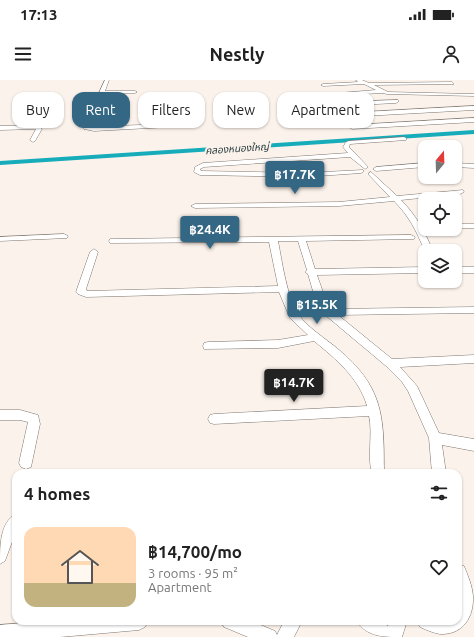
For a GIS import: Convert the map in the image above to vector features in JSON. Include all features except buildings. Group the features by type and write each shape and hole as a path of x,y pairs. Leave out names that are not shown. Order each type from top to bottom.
{"street":[{"path":"102,92 107,80"},
{"path":"358,80 386,92 406,112 420,123"},
{"path":"323,85 367,83 452,83"},
{"path":"130,92 135,92"},
{"path":"374,93 474,95"},
{"path":"374,102 396,101"},
{"path":"374,114 474,108"},
{"path":"374,126 474,120"},
{"path":"0,128 38,127 39,128 33,140"},
{"path":"86,128 118,128"},
{"path":"363,169 346,147 348,143 404,139"},
{"path":"352,155 203,165 197,168 197,172 304,175 363,169 373,171 418,166"},
{"path":"462,165 474,166"},
{"path":"373,171 418,222"},
{"path":"195,206 339,204 418,196"},
{"path":"462,226 474,226"},
{"path":"0,239 64,236"},
{"path":"113,241 411,237"},
{"path":"301,238 310,272 320,298 328,312 390,363 406,379 413,389 435,438 439,469"},
{"path":"273,239 283,289 294,316 355,370 363,381 375,411 377,421 377,469"},
{"path":"94,252 81,289 81,292 86,294 283,289"},
{"path":"462,263 474,263"},
{"path":"310,272 418,270"},
{"path":"462,270 474,270"},
{"path":"328,312 474,310"},
{"path":"208,346 272,344 316,337"},
{"path":"390,363 474,359"},
{"path":"214,419 375,411"},
{"path":"0,415 20,415 34,419 26,463"},
{"path":"435,438 474,445"},
{"path":"0,556 8,530 12,524"},
{"path":"435,625 442,628 454,629 464,625 471,617 474,607 472,594 462,578"},
{"path":"0,634 96,625"},
{"path":"240,625 269,637"},
{"path":"285,637 291,625"},
{"path":"372,625 388,637"},
{"path":"393,637 397,625"}],"waterway":[{"name":"คลองหนองใหญ่","path":"0,163 474,132"}]}
